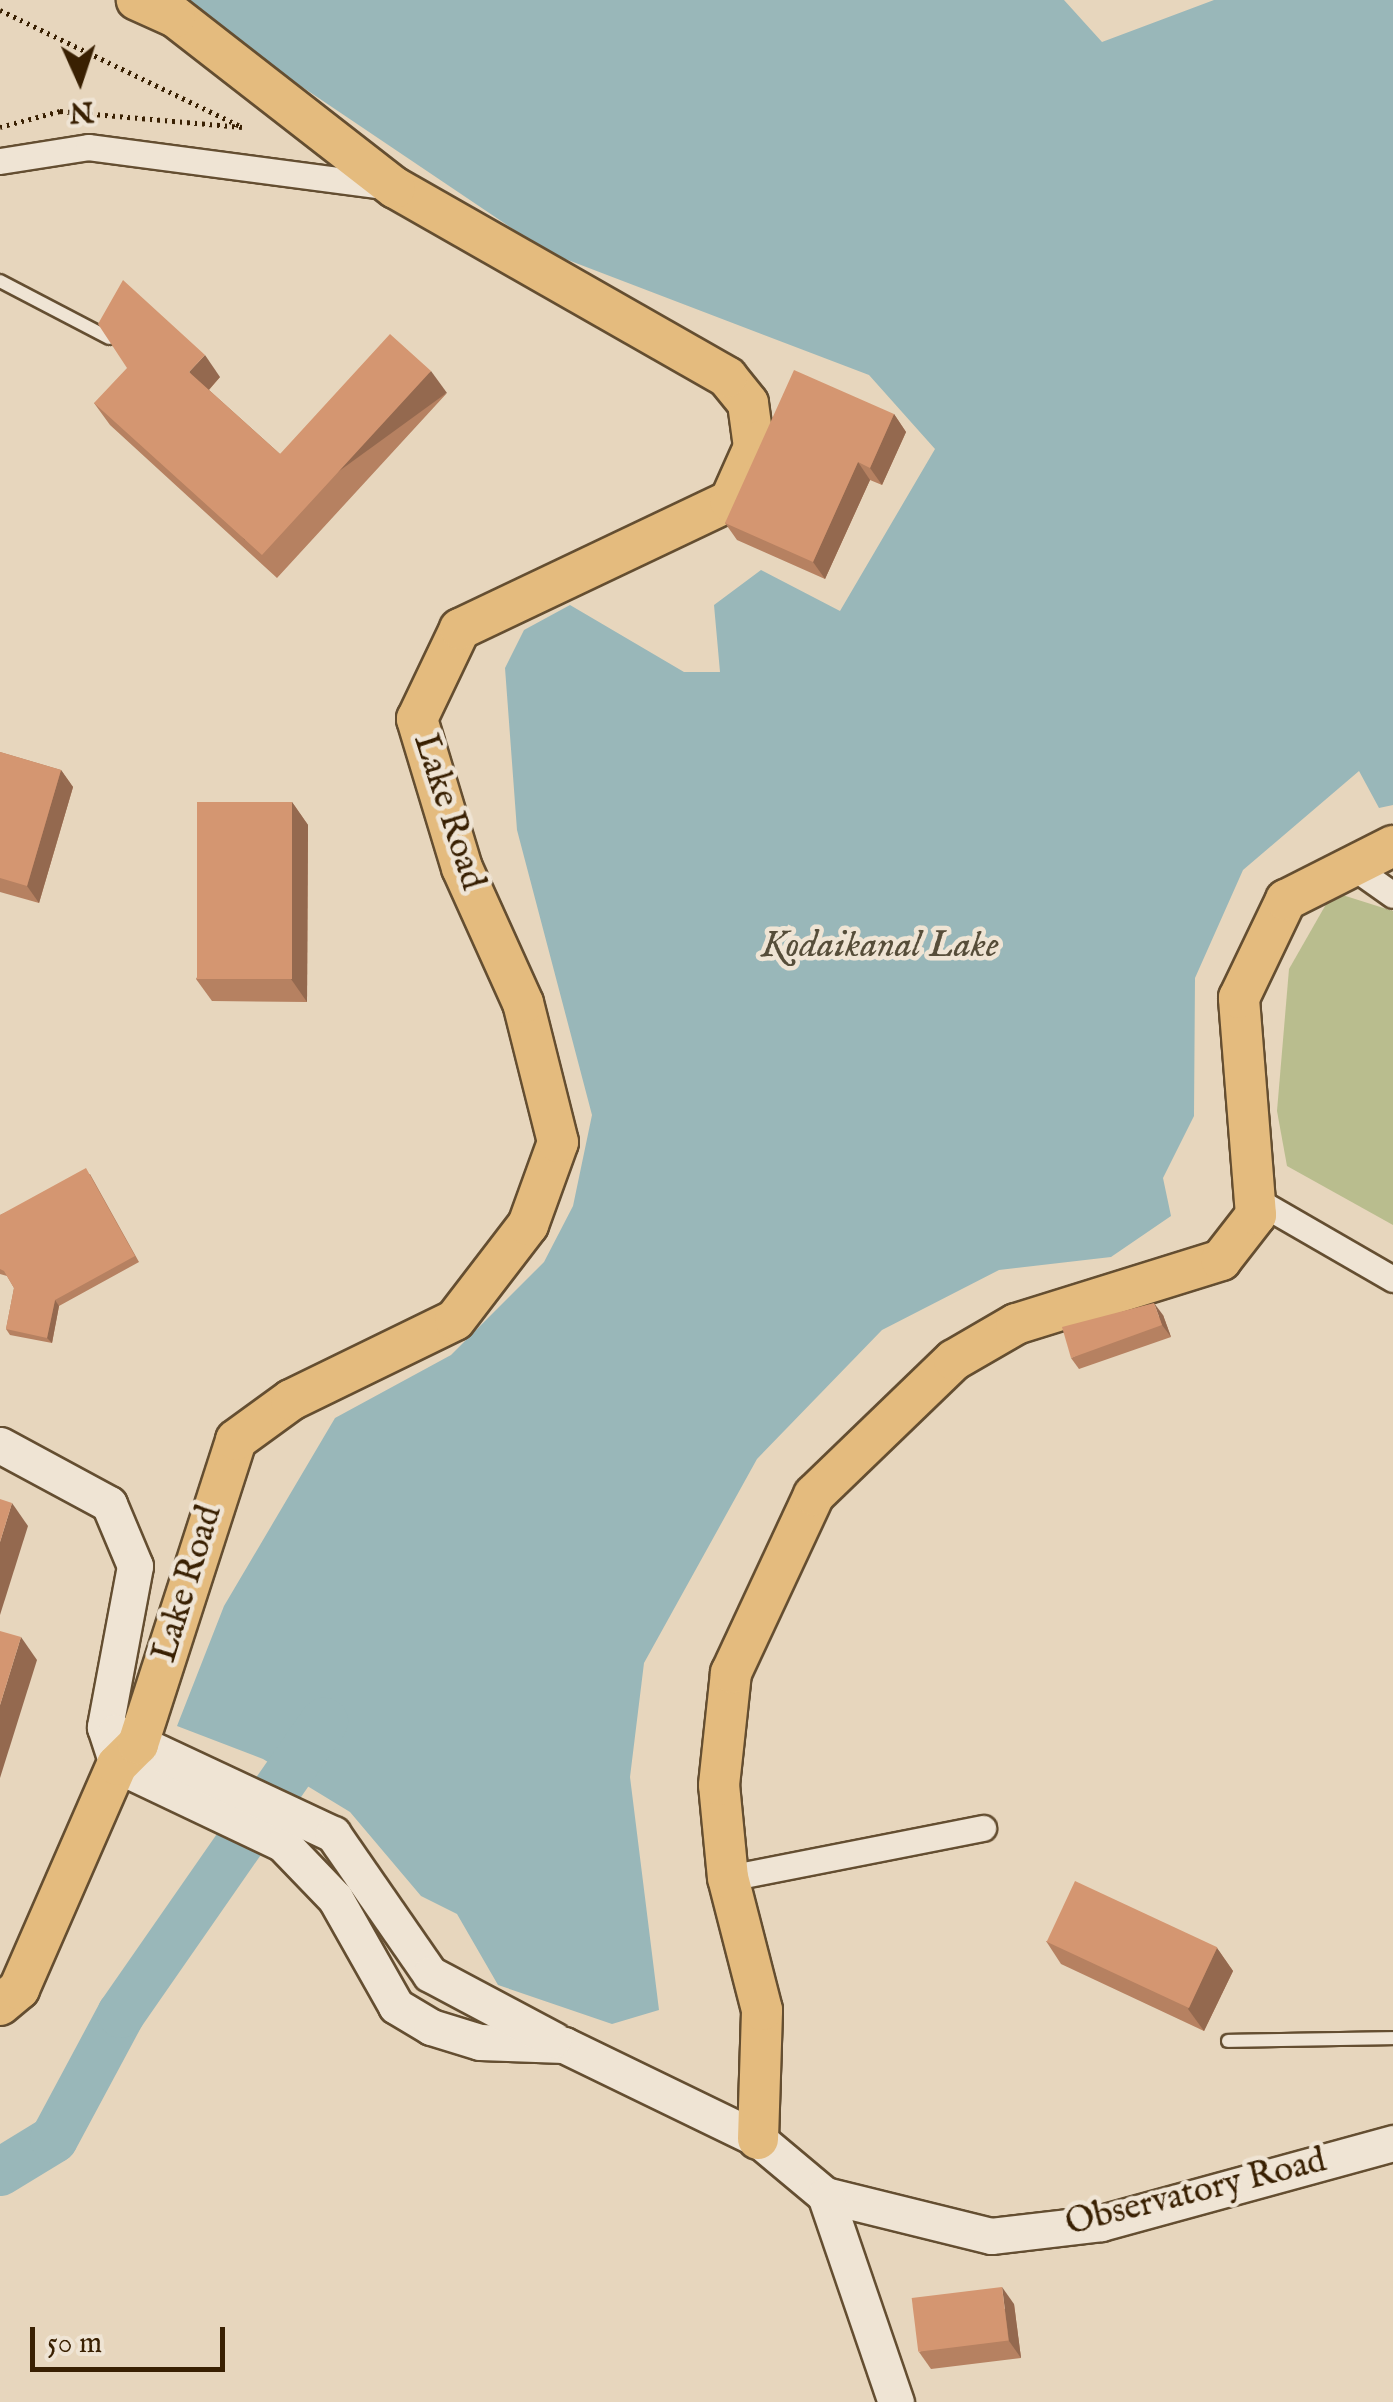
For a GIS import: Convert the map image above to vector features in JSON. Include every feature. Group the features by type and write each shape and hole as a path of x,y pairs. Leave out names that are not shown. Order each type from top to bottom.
{"main road":[{"name":"Lake Road","path":"0,2005 19,1990 120,1745 236,1440 292,1400 455,1320 528,1225 558,1142 523,1003 462,868 417,719 460,628 730,501 751,466 753,418 727,378 395,188 174,17 138,0"},
{"path":"758,2140 762,2010 728,1878 719,1785 731,1673 814,1495 954,1360 1016,1324 1221,1260 1256,1215 1239,998 1286,900 1393,846"},
{"path":"0,1444 109,1504 135,1566 120,1745"},
{"name":"Observatory Road","path":"120,1745 291,1829 396,2006 480,2042 564,2045 758,2140 826,2195 990,2236 1101,2224 1393,2143"},
{"path":"826,2195 896,2402"}],"street":[{"path":"0,161 88,147 395,188"},
{"path":"1352,866 1393,895"},
{"path":"1256,1200 1393,1279"},
{"path":"728,1878 983,1828"}],"lane":[{"path":"0,280 109,338"},
{"path":"1228,2040 1393,2038"}],"path":[{"path":"0,10 242,127 60,112 0,126"}],"green space":[{"path":"1333,892 1393,911 1393,1225 1287,1166 1277,1111 1289,969"}],"water":[{"name":"Kodaikanal Lake","path":"173,0 1064,0 1102,42 1214,0 1393,0 1393,805 1379,808 1359,771 1243,870 1195,978 1194,1116 1163,1178 1171,1216 1111,1257 999,1270 882,1330 757,1459 644,1663 630,1777 659,2010 612,2024 498,1985 457,1914 421,1896 350,1812 263,1759 177,1726 224,1606 335,1418 451,1355 544,1262 573,1206 592,1115 517,830 505,668 524,630 570,605 684,672 720,672 714,605 761,570 840,611 935,449 869,375 547,252"}],"building":[{"path":"123,280 205,355 189,372 280,454 390,334 431,371 262,555 94,403 127,368 98,324"},
{"path":"794,370 894,414 870,468 858,462 813,562 725,523"},
{"path":"0,752 61,770 27,886 0,878"},
{"path":"197,802 292,802 292,979 197,979"},
{"path":"86,1168 135,1256 55,1300 47,1338 6,1329 14,1288 0,1269 0,1215"},
{"path":"1154,1303 1162,1325 1071,1358 1062,1327"},
{"path":"0,1499 12,1503 0,1542"},
{"path":"0,1631 21,1637 0,1705"},
{"path":"1075,1881 1217,1947 1189,2008 1047,1942"},
{"path":"1002,2287 1009,2341 918,2352 912,2298"}],"waterway":[{"path":"0,2172 54,2139 121,2014 324,1722"}]}
